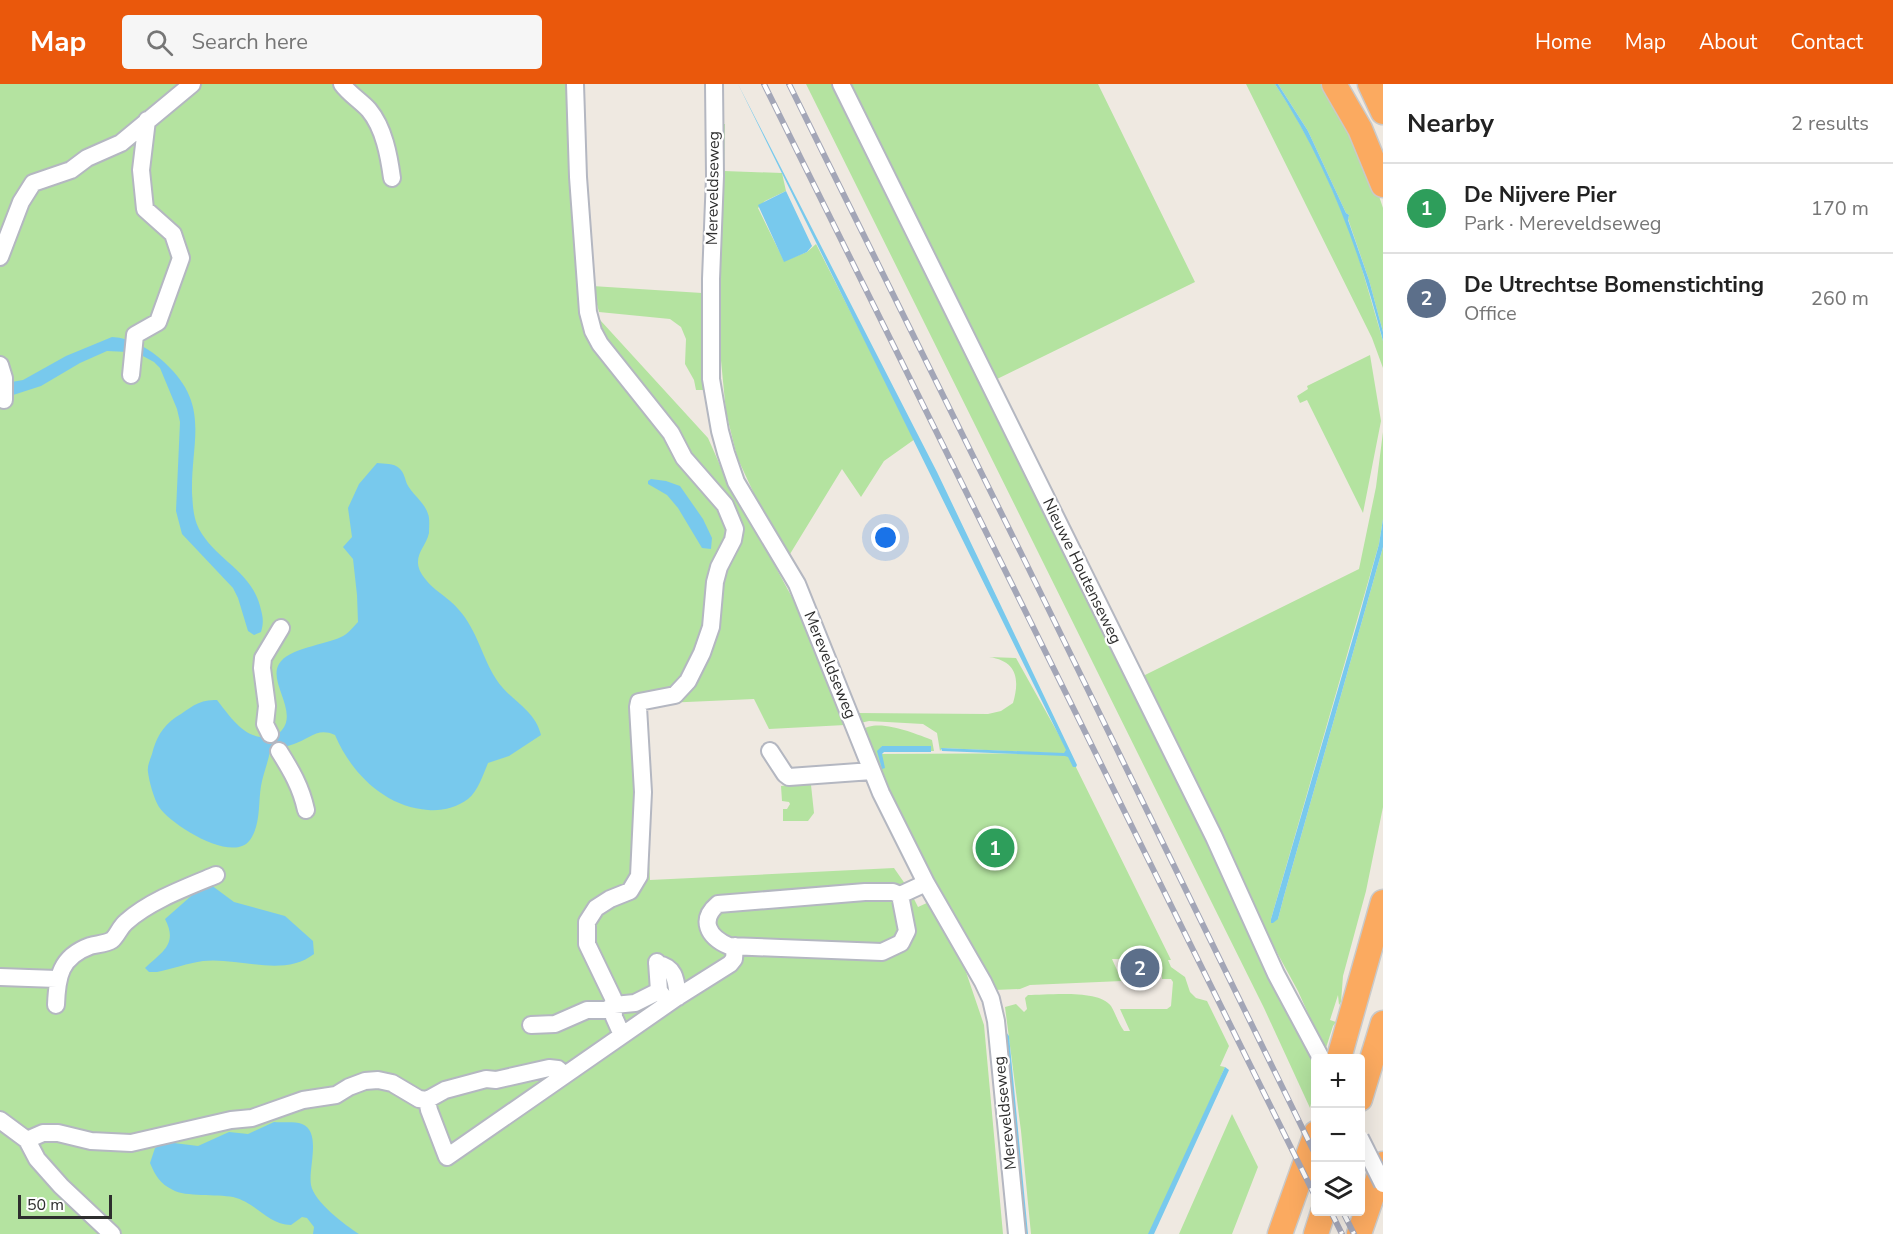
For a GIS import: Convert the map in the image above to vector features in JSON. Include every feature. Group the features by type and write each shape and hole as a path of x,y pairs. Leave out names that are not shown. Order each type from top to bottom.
{"highway":[{"path":"1334,84 1360,129 1383,185"},
{"path":"1370,84 1383,112"},
{"path":"1340,1054 1383,902"},
{"path":"1365,1082 1383,1023"},
{"path":"1280,1234 1311,1147"},
{"path":"1359,1234 1383,1164"},
{"path":"1316,1234 1322,1216"}],"street":[{"path":"0,257 21,202 33,183 71,171 87,158 121,142 192,84"},
{"path":"575,84 578,177 588,312 593,331 600,344 671,433 684,458 725,505 735,529 733,540 719,567 715,582 711,627 702,654 688,681 675,696 639,702 643,792 639,876 630,891 610,899 597,908 587,922 587,944 609,990 614,1005 614,1017 622,1035"},
{"name":"Mereveldseweg","path":"714,84 715,176 711,279 711,379 720,431 736,482 797,584 872,771 926,883 983,981 995,1015 1017,1234"},
{"name":"Nieuwe Houtenseweg","path":"841,84 1214,837 1276,974 1319,1054"},
{"path":"340,85 369,109 375,119 387,150 392,178"},
{"path":"131,375 135,335 158,322 181,258 173,234 144,210 141,170 147,120"},
{"path":"0,364 4,382 4,400"},
{"path":"270,734 266,724 267,706 262,668 263,658 281,628"},
{"path":"279,751 303,794 306,810"},
{"path":"770,751 789,777 872,771"},
{"path":"56,1005 57,979 69,957 89,946 111,941 125,922 146,908 177,891 216,875"},
{"path":"900,895 907,931 901,943 882,952 729,946 712,936 707,926 710,911 718,904 865,892 893,892 900,895 926,883"},
{"path":"427,1100 447,1157 622,1035 668,997 730,964 734,959 735,946"},
{"path":"657,963 670,969 675,975 668,997"},
{"path":"0,977 57,979"},
{"path":"531,1025 555,1024 570,1019 578,1013 606,1010 614,1005 668,997"},
{"path":"27,1140 43,1133 58,1133 91,1141 131,1143 231,1120 252,1118 294,1103 336,1095 365,1081 378,1080 392,1083 419,1099 427,1100 445,1090 486,1079 496,1080 549,1068 558,1069 565,1075"},
{"path":"0,1119 27,1140 37,1159 61,1186 112,1234"},
{"path":"1365,1148 1383,1184"}],"green space":[{"path":"0,84 580,84 590,309 708,438 731,490 735,492 794,601 845,725 769,729 754,699 642,704 650,880 894,868 918,907 929,902 965,969 984,1025 1003,1234 0,1234"},
{"path":"806,84 836,84 1312,1054 1310,1108 1264,1008"},
{"path":"846,84 1098,84 1195,282 995,380"},
{"path":"1246,84 1275,84 1320,161 1353,238 1383,341 1383,368 1372,338"},
{"path":"1278,84 1326,84 1379,196 1383,208 1383,332 1369,280 1348,219 1349,215 1346,213 1308,131"},
{"path":"722,124 725,124 724,171 782,173 786,191 765,201 758,208 784,261 807,252 816,244 915,439 884,461 861,497 842,469 790,554 756,498 737,457 726,412 719,340"},
{"path":"592,286 702,293 702,351 706,390 696,390 694,380 685,364 686,339 681,327 670,319 599,312"},
{"path":"1370,355 1381,421 1363,513 1307,400 1300,403 1297,396 1308,389 1307,386"},
{"path":"1383,432 1383,519 1379,544 1271,919 1278,919 1383,547 1383,807 1366,891 1343,976 1341,1002 1339,1005 1338,995 1330,1020 1336,1022 1325,1051 1298,991 1268,936 1143,676 1359,569 1376,487"},
{"path":"989,657 1016,658 1069,753 1171,960 1168,960 1171,967 1185,977 1190,992 1196,998 1207,1001 1229,1046 1220,1066 1225,1067 1151,1234 1031,1234 1005,1007 1016,1004 1024,1012 1027,1009 1025,998 1028,995 1073,994 1096,997 1111,1006 1124,1031 1130,1031 1120,1009 1167,1009 1171,1006 1173,982 1171,979 1162,979 1161,960 1112,959 1122,981 1030,985 1020,989 994,990 923,869 861,731 876,726 896,728 932,740 934,751 931,751 931,746 882,746 878,754 1050,753 942,748 940,751 937,733 923,724 869,721 860,723 857,713 988,714 1001,711 1013,703 1016,679 1014,672 1006,662"},
{"path":"806,783 811,785 814,813 808,821 783,821 783,809 787,809 790,804 782,801 781,786"},
{"path":"1232,1114 1258,1167 1232,1234 1179,1234"}],"water":[{"path":"738,84 937,472 1076,767 1073,767 1068,757 1065,756 942,751 941,748 1064,753 1066,750"},
{"path":"1275,84 1278,84 1308,131 1346,213 1349,215 1348,220 1369,280 1383,332 1383,341 1374,307 1340,208 1294,114"},
{"path":"786,191 812,246 807,252 784,262 758,205"},
{"path":"112,337 134,342 153,353 179,378 188,393 195,423 192,493 196,520 199,529 214,549 249,583 260,606 263,625 261,632 254,635 248,631 233,588 182,534 176,511 180,422 160,368 154,362 141,355 107,351 80,363 41,386 10,396 0,384 23,380 66,356"},
{"path":"377,463 397,466 409,488 426,510 429,518 429,533 418,560 424,578 465,618 496,679 528,711 541,735 509,756 488,763 472,796 468,799 454,807 428,810 398,802 371,786 350,762 335,735 318,733 294,744 270,751 261,786 258,821 250,840 242,846 230,848 203,839 176,823 157,804 148,770 158,738 163,729 176,717 195,705 210,700 217,700 238,725 258,737 277,734 282,730 287,714 277,679 279,664 290,654 343,636 358,622 353,559 343,547 352,537 348,508 359,484"},
{"path":"651,479 680,486 703,519 712,538 711,549 702,548 678,508 667,495 648,484"},
{"path":"1383,519 1383,547 1278,919 1271,923 1359,617 1379,544"},
{"path":"882,746 931,746 931,752 884,752 882,754 885,768 882,769 877,751"},
{"path":"207,882 234,902 285,916 313,941 314,954 289,965 203,961 149,972 145,968 163,952 169,941 169,928 165,919"},
{"path":"1006,1032 1009,1036 1028,1234 1026,1234"},
{"path":"1225,1067 1229,1070 1154,1234 1148,1234"},
{"path":"274,1122 299,1123 308,1128 313,1142 311,1185 313,1192 331,1212 359,1234 313,1234 314,1227 307,1218 302,1217 291,1225 283,1224 233,1197 178,1192 161,1182 150,1163 155,1148 166,1142 198,1146 229,1132 248,1134"}],"railway":[{"path":"764,84 1311,1188"},
{"path":"789,84 1311,1146"},
{"path":"1333,1216 1342,1234"},
{"path":"1345,1216 1354,1234"}],"place":[{"name":"De Nijvere Pier","path":"995,848"},
{"name":"De Utrechtse Bomenstichting","path":"1140,968"}]}
